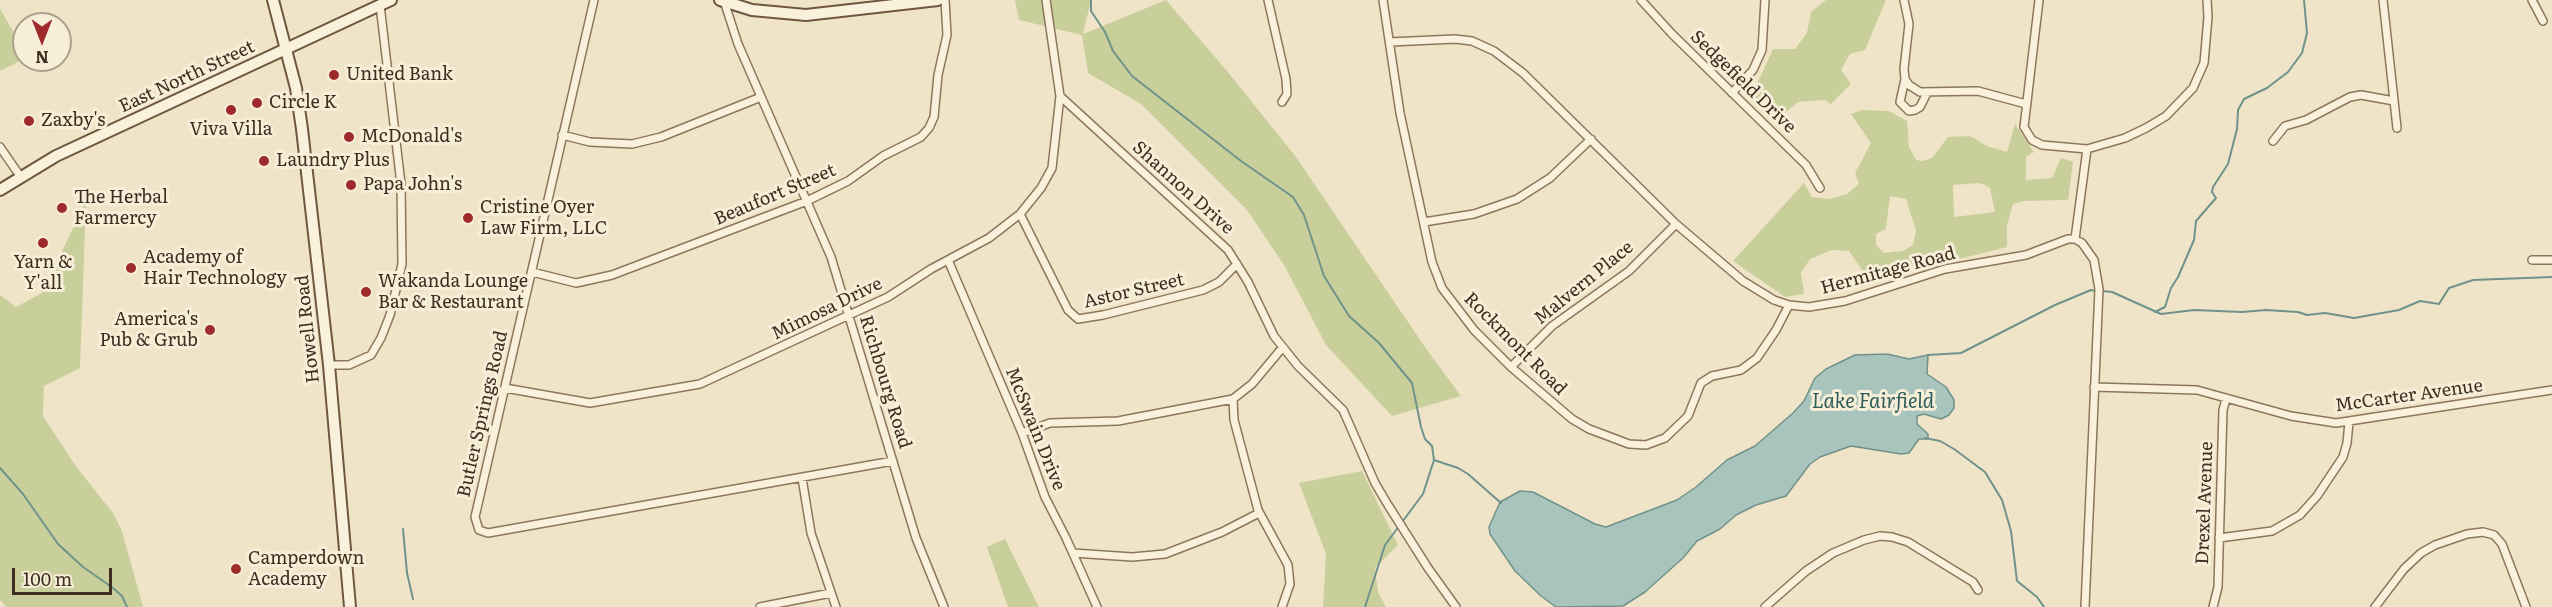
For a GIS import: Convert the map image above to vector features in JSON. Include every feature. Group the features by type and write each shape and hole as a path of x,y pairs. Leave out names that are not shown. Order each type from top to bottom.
{"main road":[{"name":"Howell Road","path":"273,0 296,88 302,129 329,365 350,607"},
{"name":"East North Street","path":"0,190 52,158 391,0"},
{"path":"722,1 752,10 806,15 938,0"}],"street":[{"name":"Butler Springs Road","path":"594,0 475,517 479,530 488,533 893,461"},
{"name":"Beaufort Street","path":"532,272 565,282 596,280 738,229 807,201 848,181 883,156 921,137 929,128 934,117 938,75 947,35 945,0"},
{"path":"1046,0 1060,96"},
{"path":"1268,0 1286,79 1287,94 1282,102"},
{"name":"Rockmont Road","path":"1383,0 1400,113 1432,262 1445,294 1474,330 1511,367 1580,424 1629,444 1650,444 1665,438 1683,422 1691,410 1699,386 1705,379 1740,370 1757,357 1776,330 1788,305"},
{"name":"Sedgefield Drive","path":"1641,0 1672,34 1806,165 1820,188"},
{"path":"1732,93 1753,70 1762,50 1765,0"},
{"path":"1904,0 1909,24 1905,79 1900,102 1909,111 1920,107 1927,93"},
{"path":"2039,0 2024,127 2032,140 2042,146 2087,149 2125,138 2146,128 2166,116 2193,88 2204,63 2208,17 2207,0"},
{"path":"2383,0 2397,128"},
{"path":"2532,0 2543,21"},
{"name":"Richbourg Road","path":"722,1 738,44 831,257 916,538 944,607"},
{"path":"329,365 349,365 371,355 390,315 402,264 401,184 380,5"},
{"name":"Hermitage Road","path":"1390,42 1455,39 1473,41 1488,48 1523,73 1676,224 1743,281 1774,300 1788,305 1809,307 1845,301 1945,269 2016,257 2059,241 2075,239"},
{"path":"1905,79 1915,89 1927,93 1962,89 2026,104"},
{"path":"2273,141 2285,126 2306,120 2350,97 2361,95 2394,101"},
{"name":"Mimosa Drive","path":"505,388 590,404 683,387 717,377 888,297 931,268 990,238 1020,214 1041,188 1052,168 1060,96"},
{"name":"Shannon Drive","path":"1060,96 1160,190 1220,241 1237,264 1270,330 1298,366 1343,410 1375,483 1402,528 1456,607"},
{"path":"562,135 600,144 632,144 661,137 761,98"},
{"path":"1424,222 1474,214 1517,199 1550,178 1591,139"},
{"path":"0,147 20,176"},
{"path":"2085,607 2099,292 2094,260 2082,243 2075,239 2087,149"},
{"name":"Astor Street","path":"1020,214 1068,310 1078,319 1203,290 1219,282 1237,264"},
{"name":"Malvern Place","path":"1511,367 1552,326 1629,271 1676,224"},
{"name":"McSwain Drive","path":"948,260 1022,432 1045,497 1074,553 1097,607"},
{"path":"2532,260 2552,261"},
{"path":"1022,432 1050,423 1118,421 1233,399 1252,384 1272,363 1283,347"},
{"name":"McCarter Avenue","path":"2094,387 2147,390 2188,389 2317,422 2349,422 2552,390"},
{"path":"1233,399 1234,420 1259,513 1288,565 1290,584 1282,607"},
{"name":"Drexel Avenue","path":"2213,607 2218,587 2223,410 2226,399"},
{"path":"2219,538 2272,531 2300,514 2317,496 2339,464 2347,443 2349,422"},
{"path":"802,478 811,532 836,607"},
{"path":"1074,553 1132,557 1165,554 1222,532 1259,513"},
{"path":"2375,607 2404,569 2421,553 2434,545 2467,534 2483,532 2494,535 2502,544 2526,607"},
{"path":"1765,607 1787,586 1825,557 1849,545 1880,536 1892,537 1908,543 1972,582 1978,590"},
{"path":"760,607 831,593"}],"green space":[{"path":"1015,0 1091,0 1083,34 1166,0 1296,157 1427,350 1461,396 1392,416 1326,345 1284,265 1247,210 1141,104 1088,73 1082,35 1019,20"},
{"path":"1826,0 1886,0 1865,50 1850,54 1841,70 1851,84 1831,104 1825,100 1798,102 1774,122 1751,97 1773,49 1795,49 1807,33 1811,12"},
{"path":"0,9 12,30 12,65 0,71"},
{"path":"1862,110 1889,111 1907,121 1909,147 1916,160 1922,161 1932,158 1948,137 1970,136 1987,146 2007,152 2015,124 2034,152 2026,157 2026,180 2052,178 2061,158 2073,162 2068,200 2023,201 2013,204 2007,226 2007,247 1963,258 1920,264 1869,280 1849,251 1832,250 1810,259 1801,273 1804,294 1785,297 1733,261 1804,183 1812,197 1829,199 1847,194 1859,184 1855,173 1871,143 1851,114","holes":["1980,183 1990,188 1995,212 1954,217 1953,185","1890,196 1906,199 1916,230 1913,245 1903,251 1884,253 1876,245 1876,234 1886,229"]},
{"path":"86,201 80,368 44,386 43,416 75,465 113,513 122,531 143,607 6,607 0,600 0,295 16,307 42,293"},
{"path":"1362,471 1398,545 1375,568 1378,592 1386,607 1323,607 1326,554 1299,483"},
{"path":"1005,539 1039,607 1008,607 987,547"}],"water":[{"name":"Lake Fairfield","path":"1887,354 1909,359 1928,355 1927,374 1946,387 1954,400 1954,408 1949,415 1941,419 1924,414 1917,416 1917,424 1928,434 1928,439 1919,439 1909,453 1901,454 1851,446 1820,457 1810,464 1786,496 1756,505 1736,515 1720,529 1697,541 1683,558 1645,592 1623,606 1556,607 1515,571 1490,534 1489,527 1500,502 1520,491 1533,492 1595,524 1606,527 1677,500 1727,460 1755,446 1793,413 1804,401 1815,378 1826,369 1855,355"}],"waterway":[{"path":"1091,0 1091,11 1105,32 1113,51 1132,76 1241,161 1293,197 1304,215 1324,276 1349,316 1379,343 1412,383 1421,427 1425,439 1432,446 1434,460 1423,494 1385,545 1365,607"},
{"path":"2155,312 2165,307 2171,288 2194,240 2196,221 2216,198 2212,192 2213,187 2228,164 2237,129 2238,110 2244,99 2267,88 2288,72 2302,53 2307,33 2304,0"},
{"path":"2102,291 2112,292 2161,314 2194,310 2242,312 2266,310 2298,312 2307,315 2325,313 2354,318 2399,310 2420,301 2439,304 2449,288 2473,280 2552,277"},
{"path":"1928,355 1961,353 2055,305 2091,290 2096,291"},
{"path":"1925,438 1940,441 1985,472 2002,500 2011,531 2017,581 2037,597 2044,607"},
{"path":"1434,460 1468,474 1501,503"},
{"path":"0,468 23,494 58,544 83,567 122,596 127,607"},
{"path":"403,529 407,573 413,599"}],"place":[{"name":"United Bank","path":"334,75"},
{"name":"Circle K","path":"257,103"},
{"name":"Viva Villa","path":"231,110"},
{"name":"Zaxby's","path":"29,121"},
{"name":"McDonald's","path":"349,137"},
{"name":"Laundry Plus","path":"264,161"},
{"name":"Papa John's","path":"351,185"},
{"name":"The Herbal Farmercy","path":"62,208"},
{"name":"Cristine Oyer Law Firm, LLC","path":"468,218"},
{"name":"Yarn & Y'all","path":"43,243"},
{"name":"Academy of Hair Technology","path":"131,268"},
{"name":"Wakanda Lounge Bar & Restaurant","path":"366,292"},
{"name":"America's Pub & Grub","path":"210,330"},
{"name":"Camperdown Academy","path":"236,569"}]}
